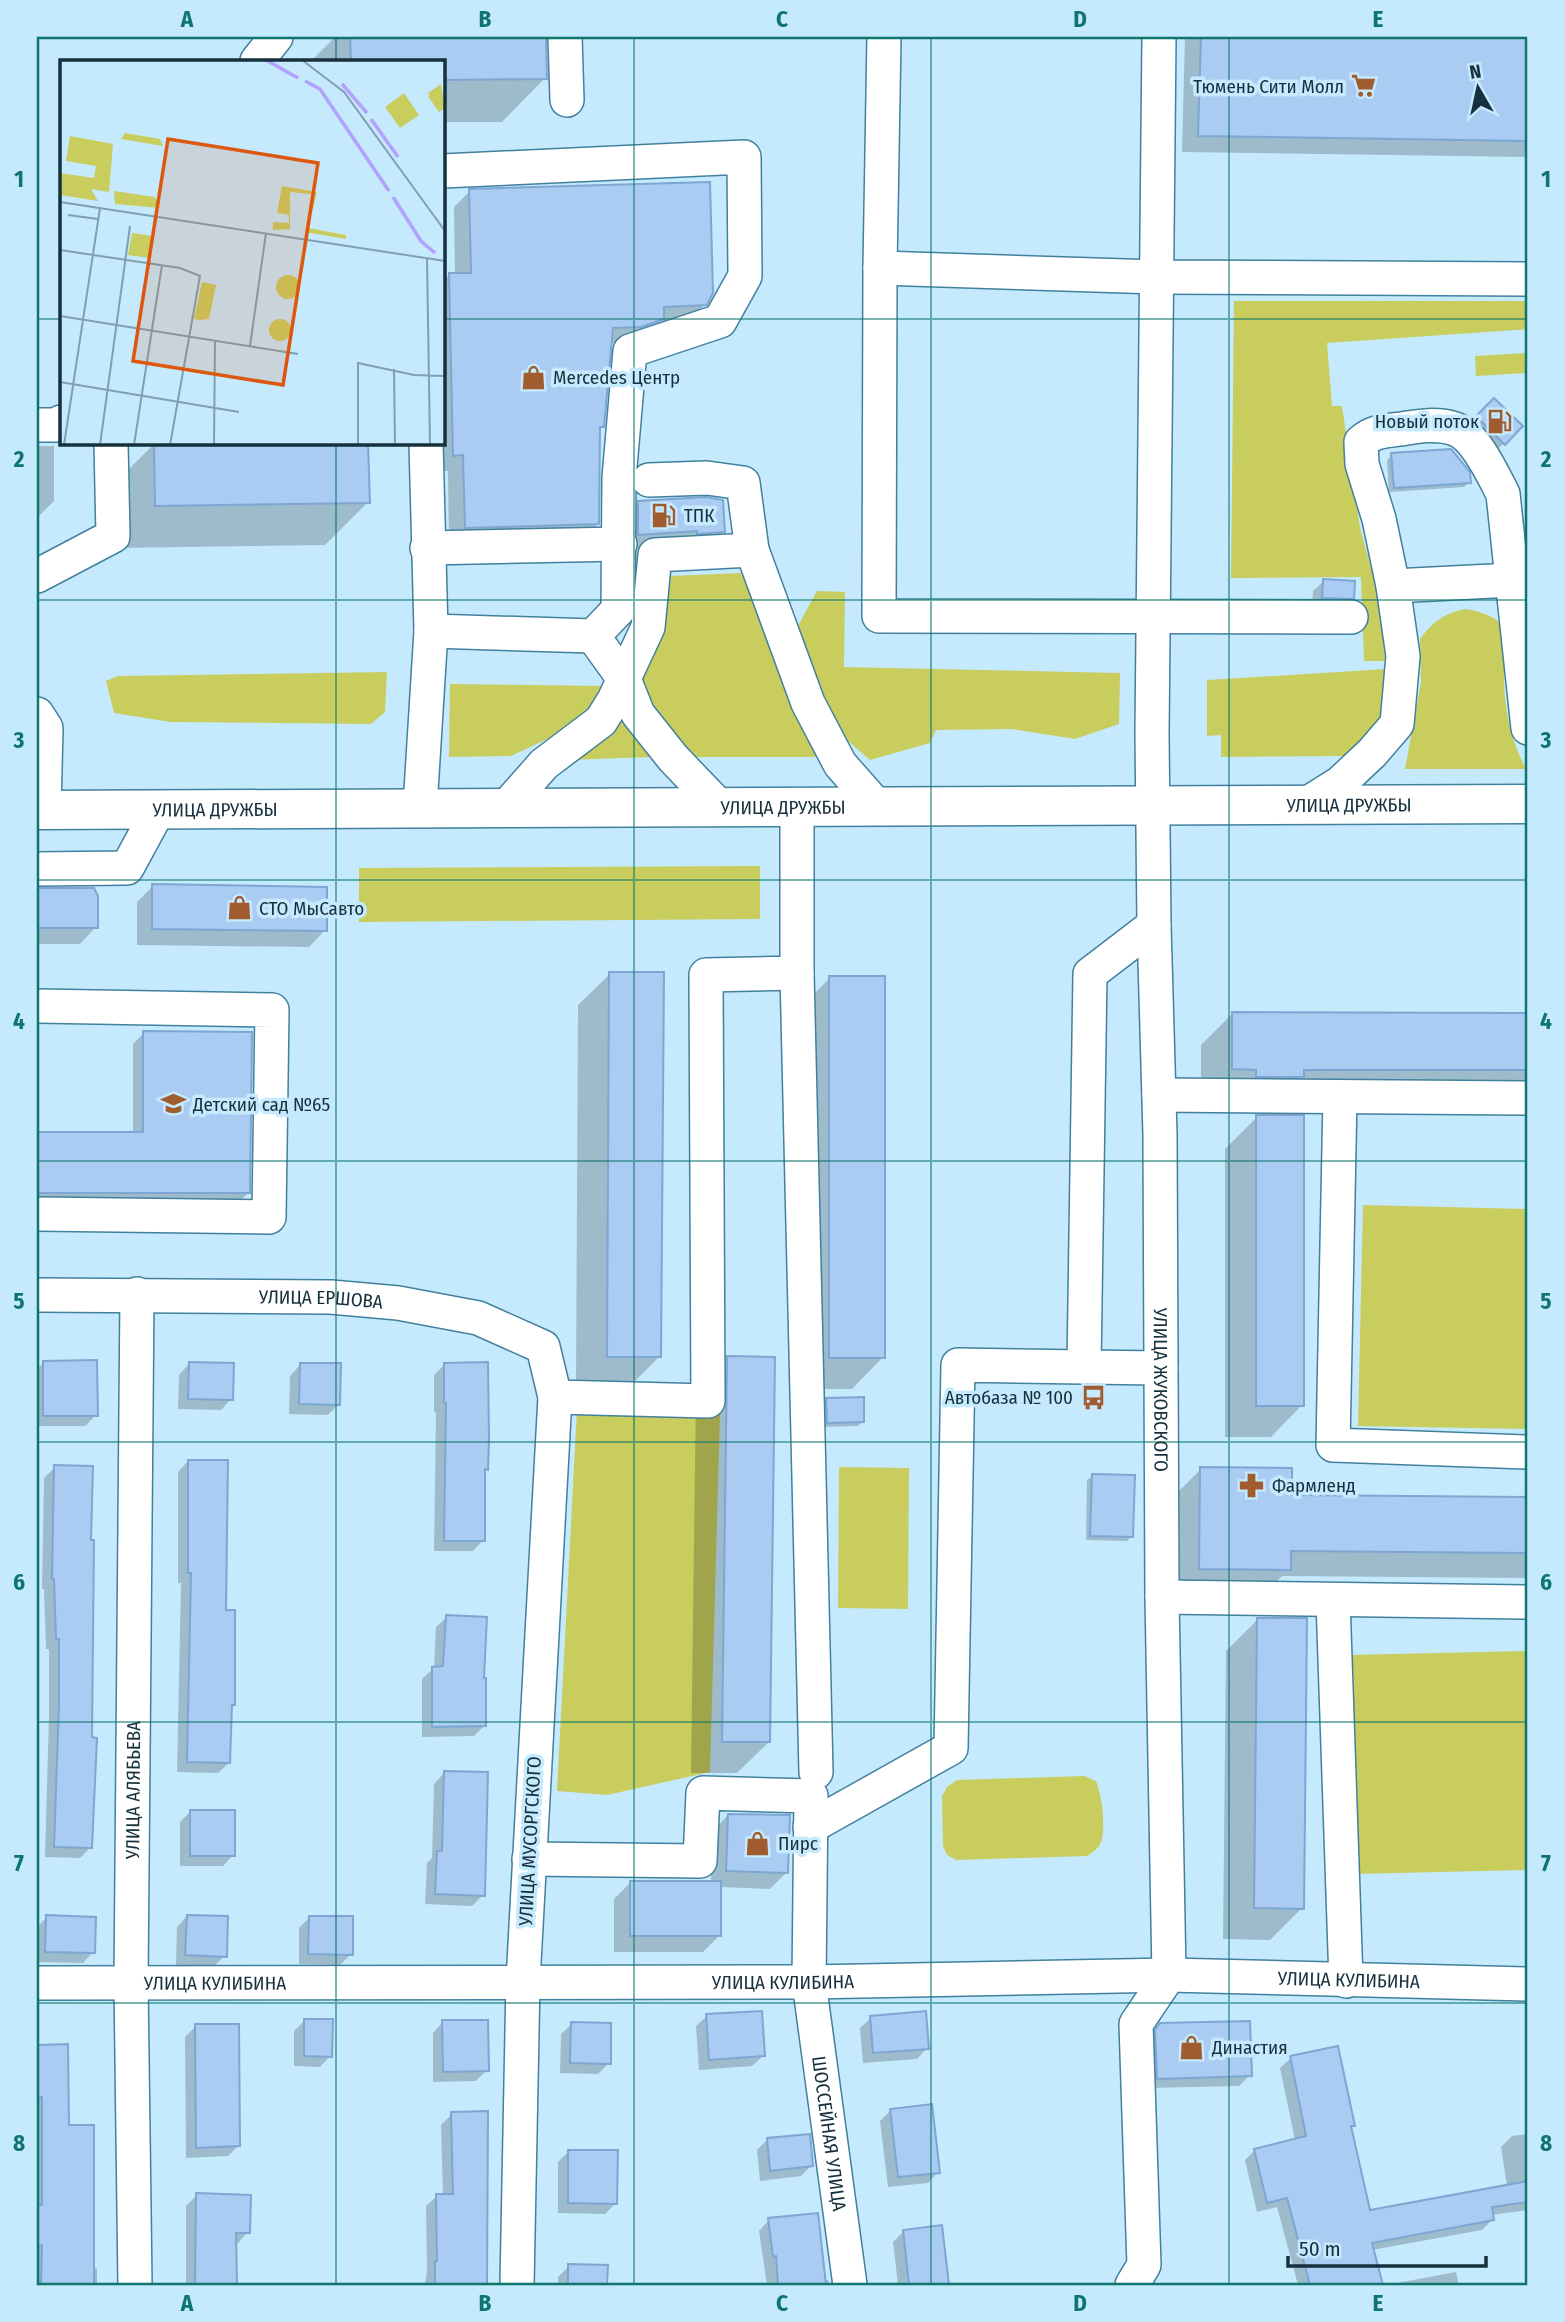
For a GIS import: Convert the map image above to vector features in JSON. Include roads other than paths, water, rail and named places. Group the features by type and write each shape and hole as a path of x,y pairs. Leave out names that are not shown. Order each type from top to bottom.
{"main road":[{"name":"УЛИЦА ДРУЖБЫ","path":"40,810 1528,804"}],"street":[{"path":"258,60 276,37"},
{"path":"565,37 567,100"},
{"path":"884,37 879,616 1350,617"},
{"name":"УЛИЦА ЖУКОВСКОГО","path":"1159,37 1153,805 1169,1975"},
{"path":"431,631 593,636 618,610 619,478 630,351 720,321 745,276 744,157 444,171"},
{"path":"880,268 1157,278 1528,279"},
{"path":"37,425 60,423"},
{"path":"1305,805 1339,783 1372,753 1397,724 1403,656 1379,520 1362,464 1361,442 1371,433 1424,425 1456,429 1476,447 1494,476 1503,494 1528,728"},
{"path":"37,576 114,536 111,444"},
{"path":"420,807 431,631 426,444"},
{"path":"649,480 707,478 743,483 752,550 808,703 840,764 877,806"},
{"path":"428,548 620,544"},
{"path":"506,807 544,764 601,721 648,627 655,555 752,550"},
{"path":"1392,586 1512,580"},
{"path":"593,636 624,679 638,713 673,758 719,806"},
{"path":"37,714 46,728 40,810"},
{"path":"797,806 797,973 816,1772"},
{"path":"37,869 127,868 159,809"},
{"path":"1084,1367 1090,974 1154,925"},
{"path":"555,1397 708,1401 706,975 797,973"},
{"path":"37,1006 272,1010 269,1217 37,1214"},
{"path":"1159,1095 1528,1098"},
{"path":"1340,1097 1333,1446 1528,1452"},
{"name":"УЛИЦА АЛЯБЬЕВА","path":"135,2285 131,1983 137,1294"},
{"name":"УЛИЦА ЕРШОВА","path":"37,1295 331,1297 398,1303 478,1318 543,1347 555,1397"},
{"path":"810,1827 951,1748 958,1365 1161,1368"},
{"name":"УЛИЦА МУСОРГСКОГО","path":"517,2285 523,1981 555,1397"},
{"path":"1162,1597 1528,1602"},
{"path":"1333,1600 1346,1981"},
{"name":"ШОССЕЙНАЯ УЛИЦА","path":"529,1859 700,1861 702,1793 811,1796 809,1982 849,2285"},
{"path":"1132,2285 1144,2265 1136,2024 1169,1975"},
{"name":"УЛИЦА КУЛИБИНА","path":"37,1983 809,1982 1169,1975 1528,1984"}],"place":[{"name":"Тюмень Сити Молл","path":"1364,86"},
{"name":"Mercedes Центр","path":"533,377"},
{"name":"Новый поток","path":"1499,421"},
{"name":"ТПК","path":"664,515"},
{"name":"СТО МыСавто","path":"239,908"},
{"name":"Детский сад №65","path":"173,1104"},
{"name":"Автобаза № 100","path":"1093,1397"},
{"name":"Фармленд","path":"1252,1485"},
{"name":"Пирс","path":"758,1843"},
{"name":"Династия","path":"1192,2047"}]}
